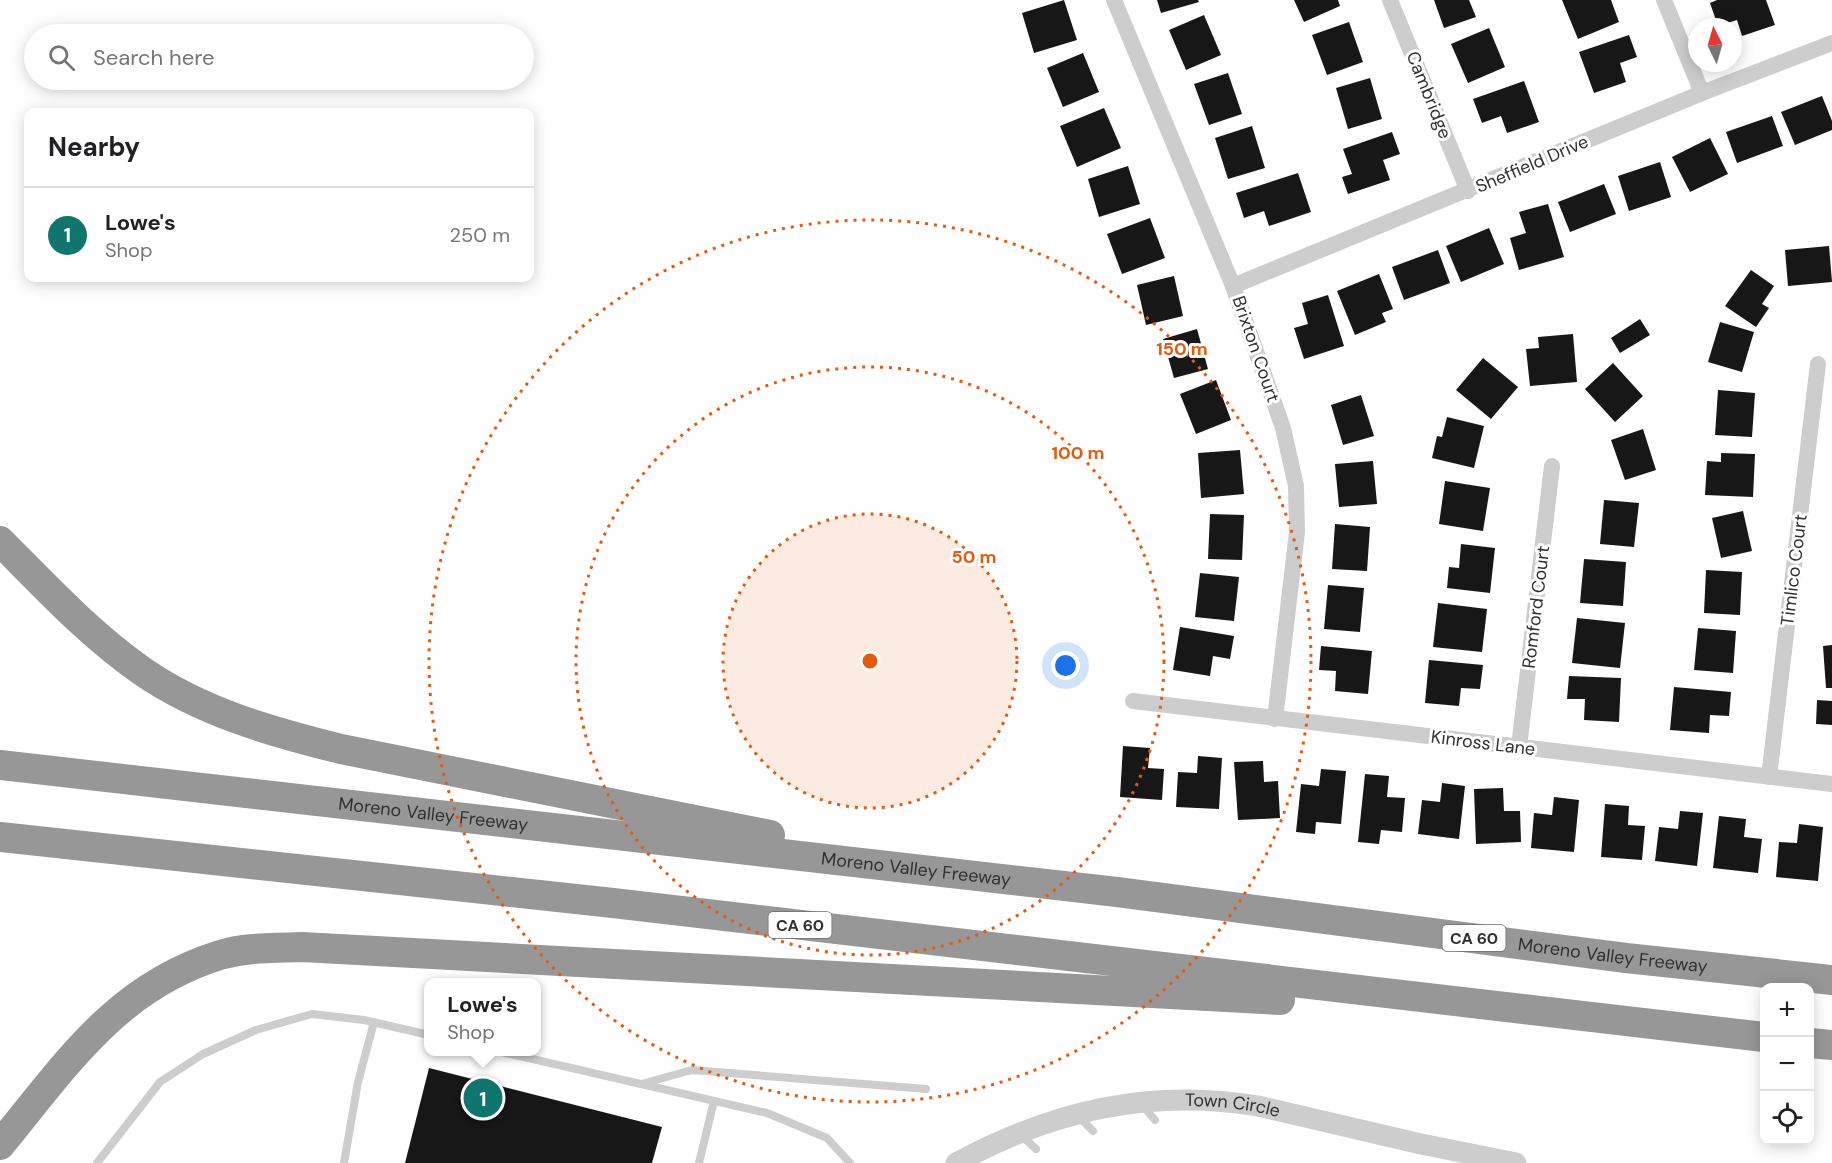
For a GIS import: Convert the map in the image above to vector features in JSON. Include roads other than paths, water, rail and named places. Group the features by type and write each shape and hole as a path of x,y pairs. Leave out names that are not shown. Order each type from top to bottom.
{"highway":[{"path":"0,541 104,642 143,672 180,694 234,718 289,736 341,749 809,843 1117,892"},
{"name":"Moreno Valley Freeway","path":"0,765 1117,892 1626,958 1832,980"},
{"name":"CA 60","path":"0,837 601,902 1760,1038"},
{"path":"0,1145 88,1038 116,1012 151,986 181,970 222,954 266,948 302,948 1008,987 1537,1012"},
{"path":"1814,1043 1832,1045"}],"street":[{"name":"Brixton Court","path":"1114,0 1233,286 1284,429 1296,486 1297,532 1275,719"},
{"name":"Cambridge","path":"1390,0 1468,191"},
{"path":"1664,0 1702,93"},
{"name":"Sheffield Drive","path":"1233,286 1702,93 1832,43"},
{"name":"Timlico Court","path":"1769,777 1818,364"},
{"name":"Romford Court","path":"1519,747 1552,466"},
{"name":"Kinross Lane","path":"1133,701 1832,784"},
{"name":"Town Circle","path":"969,1160 1018,1132 1076,1114 1139,1102 1188,1099 1232,1102 1516,1163"}],"lane":[{"path":"97,1163 160,1082 203,1054 256,1030 312,1014 374,1022 424,1034"},
{"path":"344,1163 358,1082 374,1022"},
{"path":"520,1056 766,1113 827,1138 849,1163"},
{"path":"642,1084 692,1070 926,1089"},
{"path":"699,1163 714,1101"},
{"path":"1139,1102 1155,1120"},
{"path":"1076,1114 1093,1131"},
{"path":"1018,1132 1036,1149"}],"place":[{"name":"Lowe's","path":"483,1098"}]}
